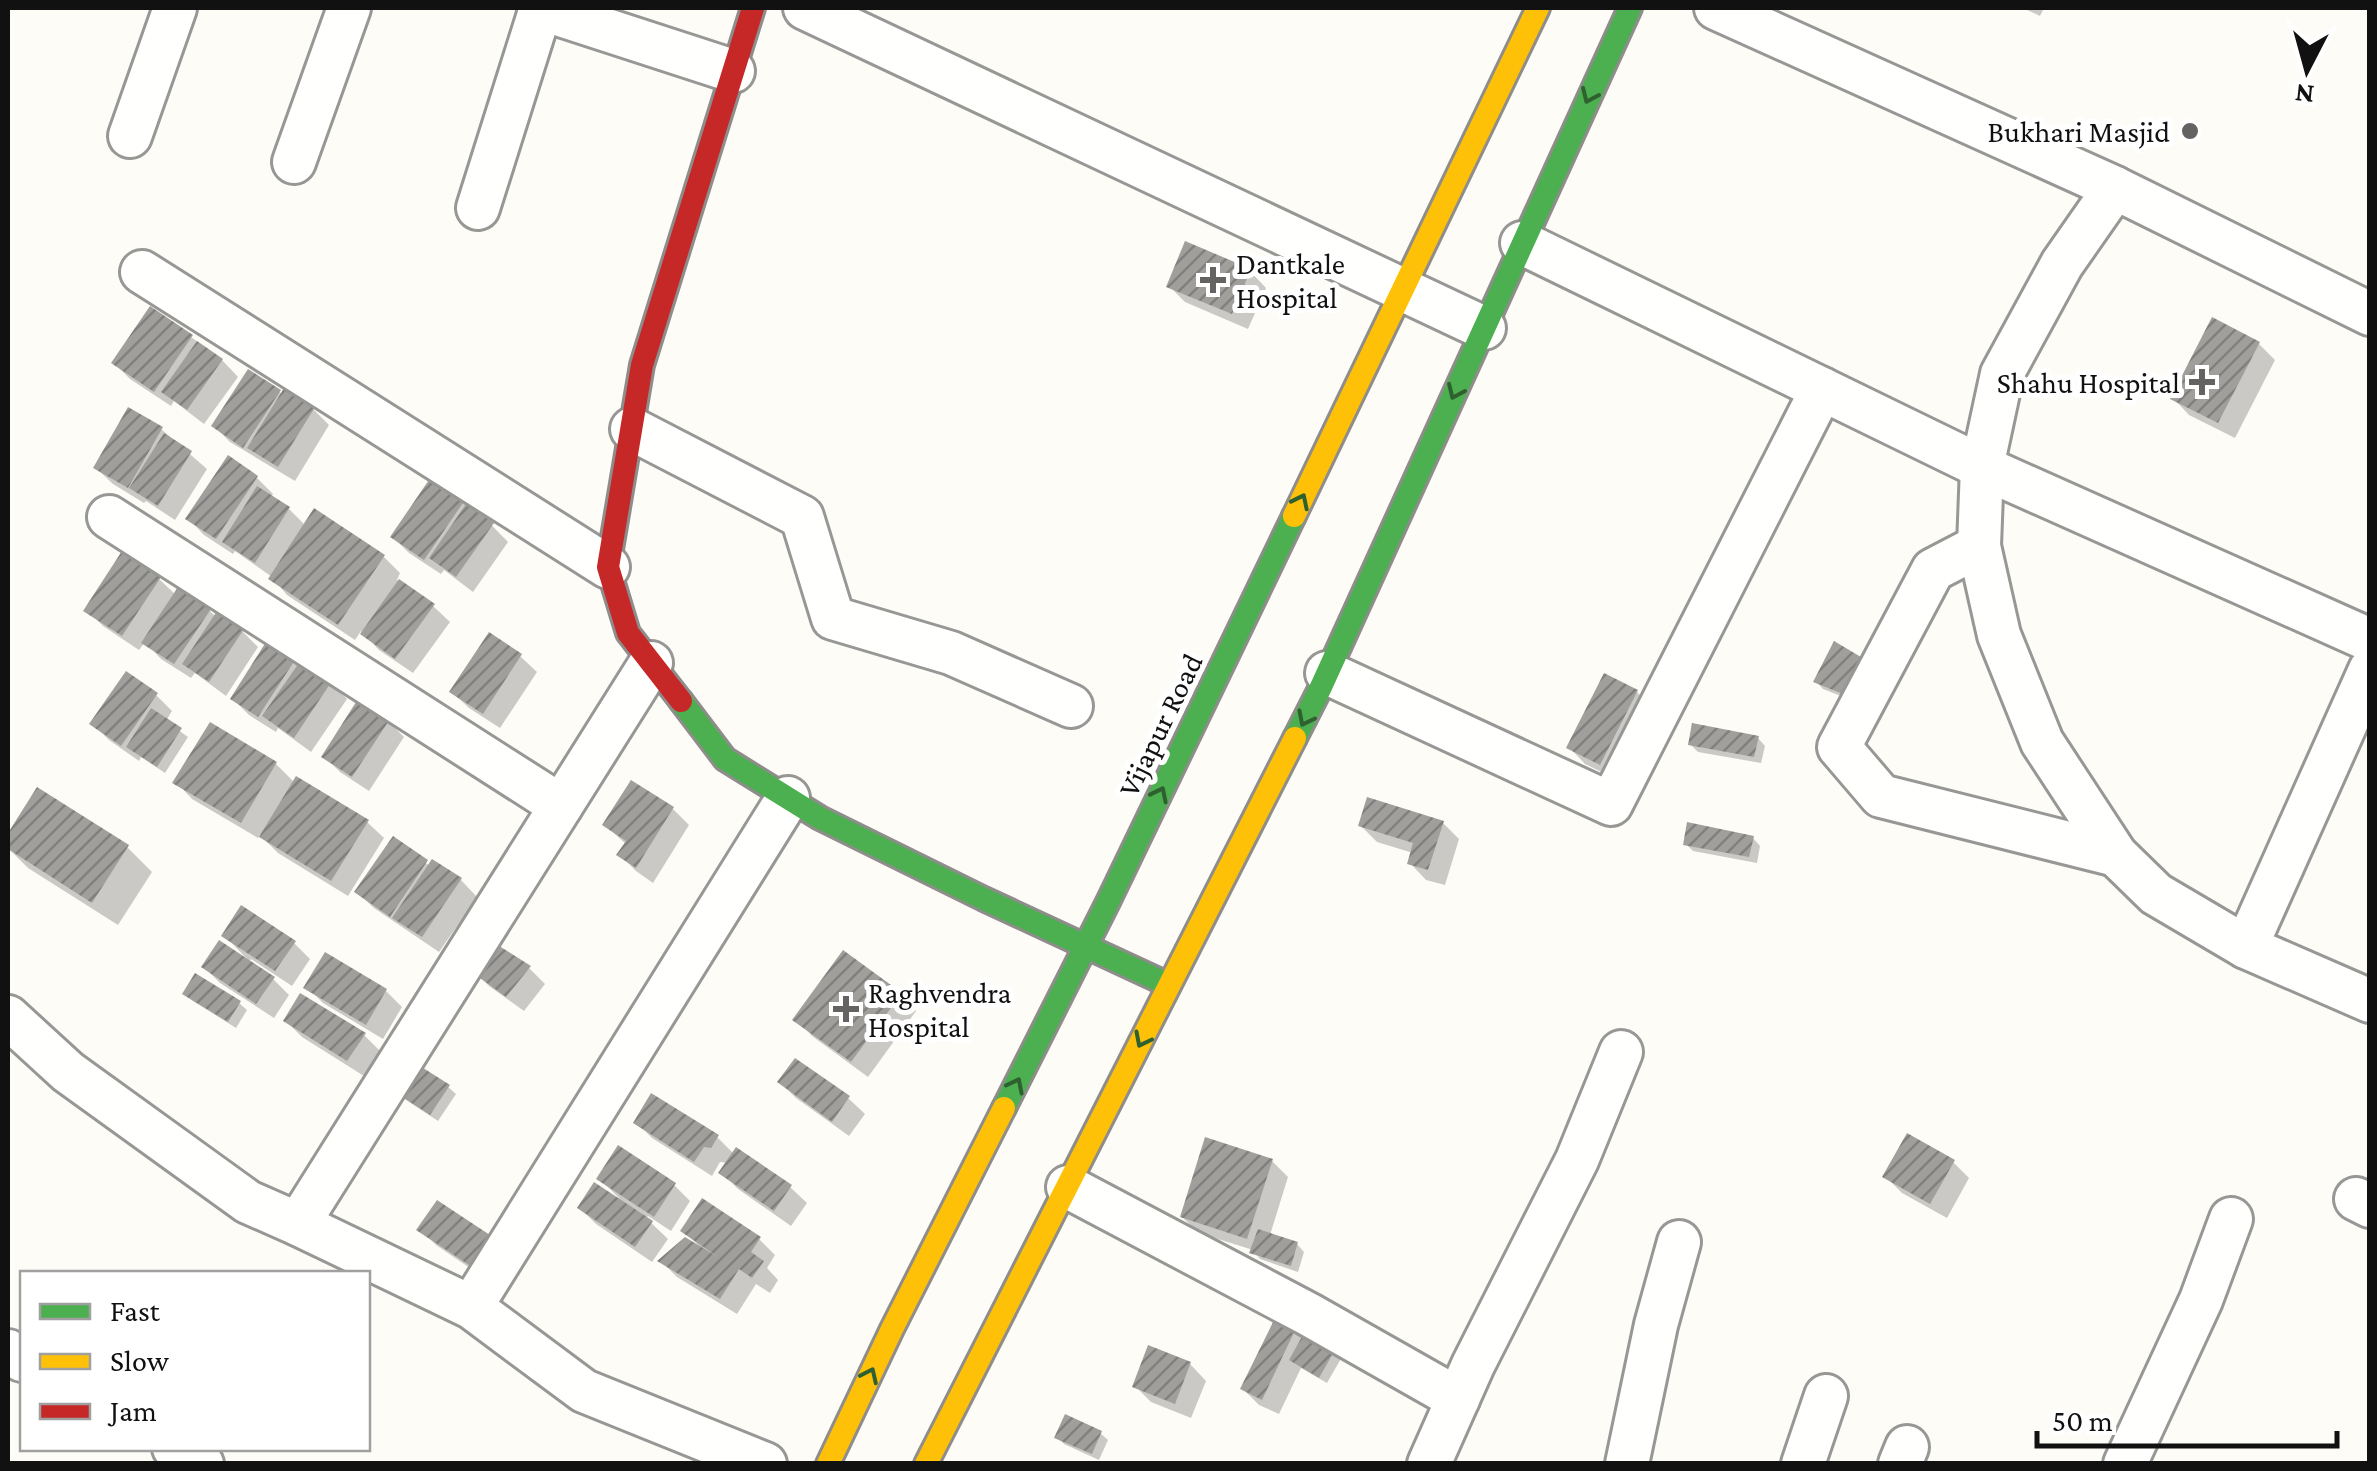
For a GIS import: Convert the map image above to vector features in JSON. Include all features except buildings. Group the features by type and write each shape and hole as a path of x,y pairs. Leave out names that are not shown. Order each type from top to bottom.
{"main road":[{"path":"753,8 642,365 608,567 628,632 725,759 820,818 1169,985"},
{"name":"Vijapur Road","path":"828,1464 892,1329 1086,947 1538,8"},
{"path":"926,1464 1328,673 1630,8"}],"street":[{"path":"130,136 175,8"},
{"path":"294,162 349,8"},
{"path":"478,208 540,8 733,71"},
{"path":"805,8 1484,328"},
{"path":"1716,8 2115,188 2370,314"},
{"path":"2115,188 2062,264 2002,374 1982,467 1979,546 1999,635 2042,742 2116,855 2156,894 2246,947 2370,1001"},
{"path":"1522,243 1982,467 2370,640"},
{"path":"142,272 608,567"},
{"path":"1328,673 1612,804 1822,389"},
{"path":"632,430 802,516 832,618 951,653 1072,706"},
{"path":"108,518 561,806"},
{"path":"1979,546 1932,570 1839,747 1881,796 2116,855"},
{"path":"298,1224 651,663"},
{"path":"2246,947 2370,670"},
{"path":"471,1307 788,798"},
{"path":"8,1017 68,1072 248,1202 471,1307 584,1391 765,1464"},
{"path":"1429,1464 1519,1271 1577,1160 1621,1052"},
{"path":"1068,1187 1308,1314 1458,1400"},
{"path":"2125,1464 2202,1300 2231,1219"},
{"path":"1627,1464 1656,1325 1679,1242"},
{"path":"1803,1464 1826,1396"},
{"path":"179,1451 202,1464"}],"traffic: fast":[{"path":"1295,738 1630,8"},
{"path":"1004,1108 1294,516"},
{"path":"681,701 725,759 820,818 1169,985"}],"traffic: slow":[{"path":"1294,516 1538,8"},
{"path":"926,1464 1295,738"},
{"path":"828,1464 1004,1108"}],"traffic: jam":[{"path":"681,701 628,633 608,567 642,365 753,8"}],"place":[{"name":"Bukhari Masjid","path":"2190,131"},
{"name":"Dantkale Hospital","path":"1213,280"},
{"name":"Shahu Hospital","path":"2202,382"},
{"name":"Raghvendra Hospital","path":"846,1009"}]}
